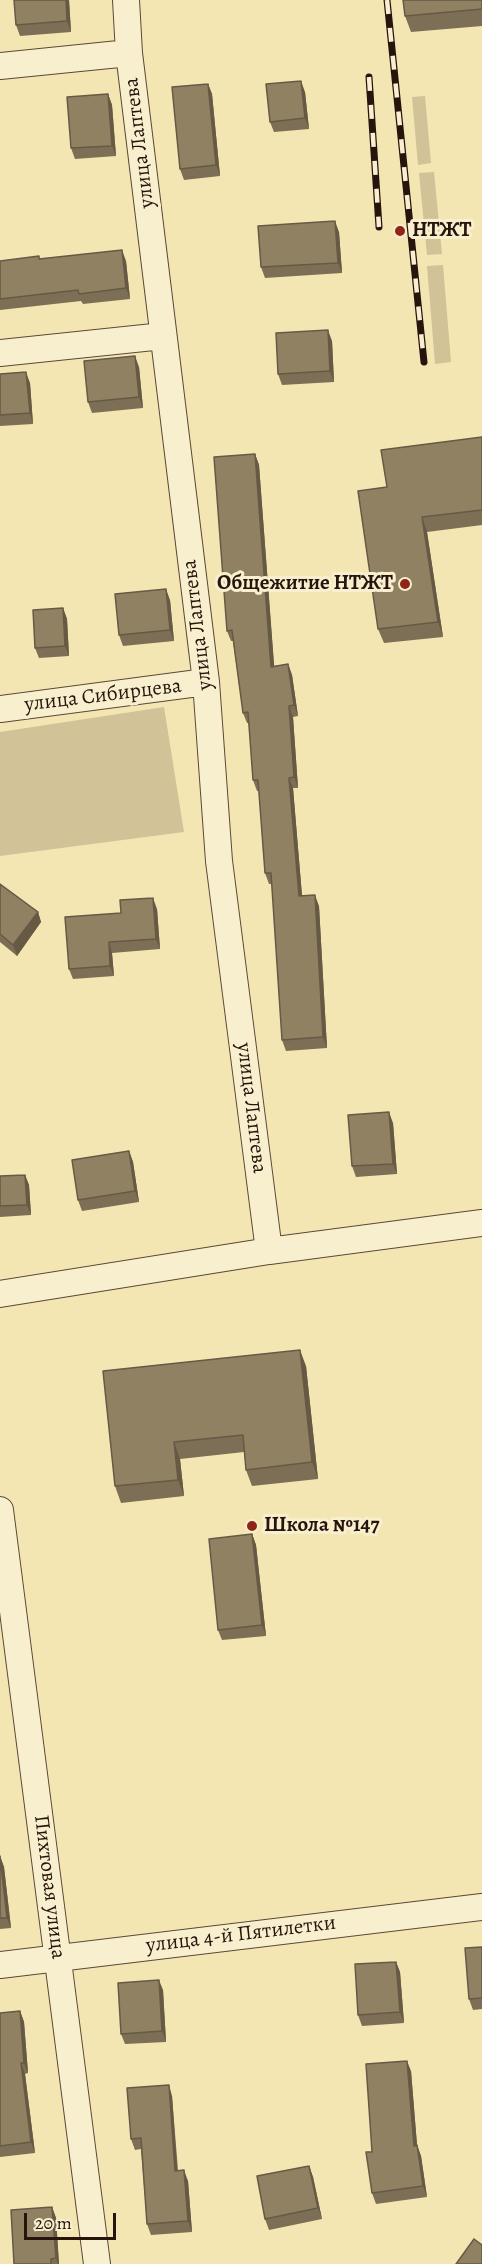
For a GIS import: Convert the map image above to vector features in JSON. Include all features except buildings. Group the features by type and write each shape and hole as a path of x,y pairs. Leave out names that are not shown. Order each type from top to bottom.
{"street":[{"name":"улица Лаптева","path":"126,0 129,53 206,682 219,861 269,1251"},
{"path":"0,66 129,53"},
{"path":"0,353 163,336"},
{"name":"улица Сибирцева","path":"0,709 206,682"},
{"path":"0,1294 269,1251 482,1223"},
{"name":"Пихтовая улица","path":"0,1510 97,2264"},
{"name":"улица 4-й Пятилетки","path":"0,1965 482,1908"}],"shaded area":[{"path":"425,96 431,163 418,165 412,97"},
{"path":"434,172 442,254 427,255 419,173"},
{"path":"443,265 451,362 435,364 427,266"},
{"path":"164,707 184,832 0,856 0,732"}],"railway":[{"path":"387,0 424,362"},
{"path":"369,77 379,227"}],"place":[{"name":"НТЖТ","path":"400,231"},
{"name":"Общежитие НТЖТ","path":"405,584"},
{"name":"Школа №147","path":"252,1526"}]}
